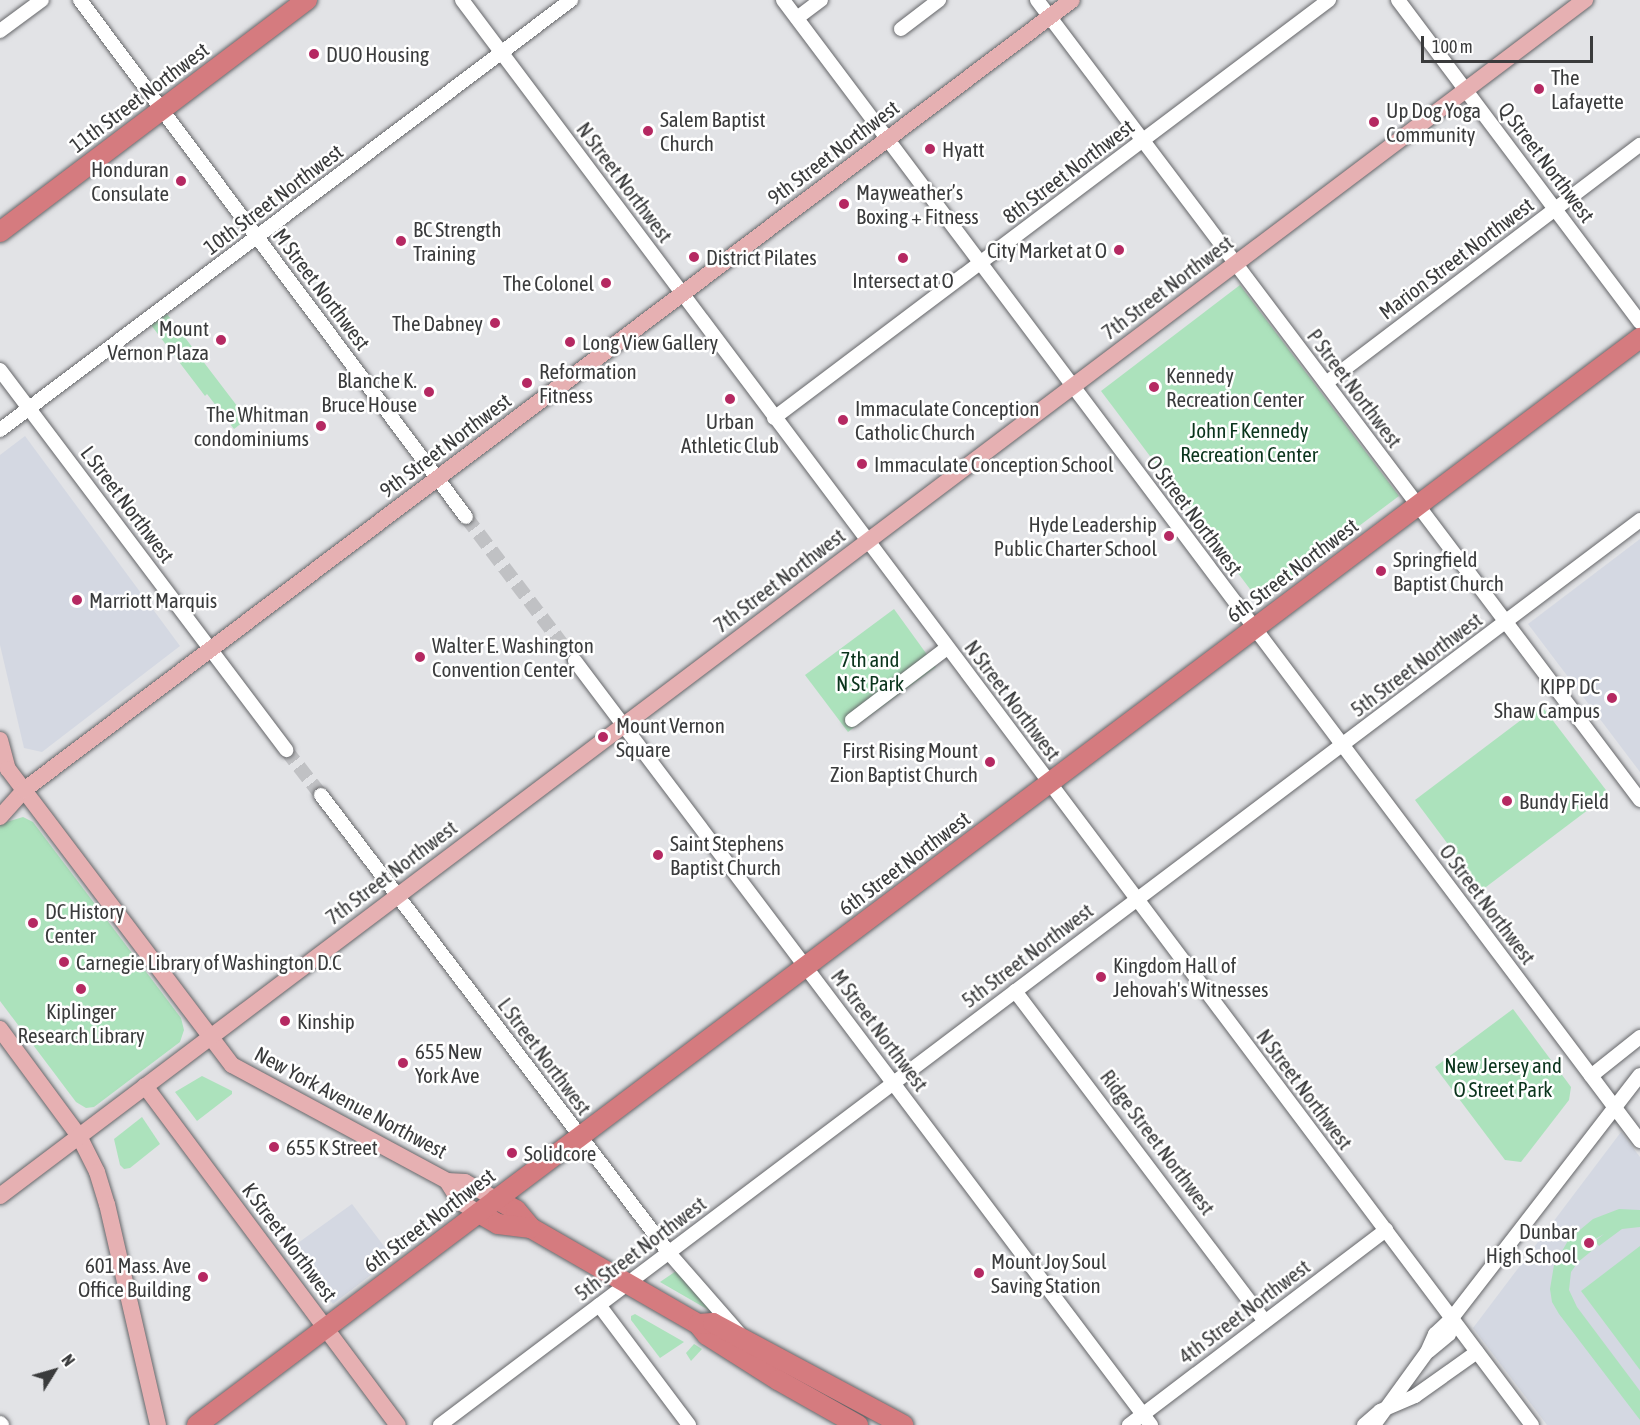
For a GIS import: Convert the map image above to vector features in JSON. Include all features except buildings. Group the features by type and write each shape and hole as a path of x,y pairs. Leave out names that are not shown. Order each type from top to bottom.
{"highway":[{"name":"11th Street Northwest","path":"0,232 307,0"},
{"name":"6th Street Northwest","path":"197,1425 1640,338"},
{"name":"New York Avenue Northwest","path":"496,1200 516,1210 531,1228 698,1324 707,1335 778,1380 858,1425"},
{"name":"New York Avenue Northwest","path":"478,1213 498,1224 531,1228"},
{"name":"New York Avenue Northwest","path":"698,1324 713,1323 742,1337 903,1425"}],"main road":[{"name":"9th Street Northwest","path":"0,817 21,793 1072,0"},
{"name":"7th Street Northwest","path":"0,1196 1585,0"},
{"name":"New York Avenue Northwest","path":"0,740 8,769 21,793 232,1065 241,1072 447,1181 465,1182 496,1200"},
{"name":"9th Street Northwest","path":"0,800 21,793"},
{"path":"0,1029 80,1136 91,1157 107,1204 158,1425"},
{"name":"K Street Northwest","path":"145,1086 314,1309 325,1328 398,1425"},
{"name":"New York Avenue Northwest","path":"447,1181 460,1202 478,1213"}],"street":[{"path":"0,32 42,0"},
{"name":"M Street Northwest","path":"80,0 466,517"},
{"name":"N Street Northwest","path":"462,0 1533,1425"},
{"name":"10th Street Northwest","path":"0,430 571,0"},
{"name":"O Street Northwest","path":"783,0 979,264 1640,1141"},
{"path":"797,18 821,0"},
{"path":"901,28 939,0"},
{"name":"P Street Northwest","path":"1037,0 1640,800"},
{"name":"8th Street Northwest","path":"774,418 1329,0"},
{"name":"Q Street Northwest","path":"1398,0 1640,322"},
{"name":"Marion Street Northwest","path":"1326,383 1640,145"},
{"name":"L Street Northwest","path":"0,370 286,750"},
{"name":"5th Street Northwest","path":"440,1425 1640,520"},
{"path":"852,720 947,648"},
{"name":"M Street Northwest","path":"574,661 1147,1419"},
{"name":"L Street Northwest","path":"321,795 669,1253 742,1337"},
{"name":"Ridge Street Northwest","path":"1015,991 1265,1321"},
{"path":"1591,1076 1640,1037"},
{"path":"1374,1425 1427,1352 1449,1334 1452,1318 1640,1075"},
{"name":"4th Street Northwest","path":"1129,1425 1147,1419 1265,1321 1386,1230"},
{"path":"599,1305 689,1425"},
{"path":"1364,1425 1388,1407 1415,1396 1477,1352"}],"shaded area":[{"name":"Marriott Marquis","path":"25,436 180,646 42,752 24,748 0,645 0,455"},
{"name":"KIPP DC Shaw Campus","path":"1640,539 1640,772 1528,624"},
{"name":"Dunbar High School","path":"1621,1132 1640,1157 1640,1425 1547,1425 1473,1328"},
{"path":"352,1204 393,1258 333,1304 291,1248"}],"green space":[{"name":"John F Kennedy Recreation Center","path":"1240,285 1399,496 1259,601 1101,391"},
{"path":"167,314 247,419 234,429 207,394 205,396 151,325"},
{"name":"7th and N St Park","path":"894,609 936,667 848,732 805,675"},
{"name":"Bundy Field","path":"1541,705 1609,794 1482,890 1415,800"},
{"path":"23,817 33,822 181,1018 184,1030 180,1042 94,1107 86,1108 76,1102 0,1001 0,824"},
{"name":"New Jersey and O Street Park","path":"1513,1009 1571,1087 1569,1100 1521,1162 1505,1160 1435,1067"},
{"path":"202,1076 232,1091 232,1094 197,1121 175,1092"},
{"path":"142,1117 160,1144 130,1168 124,1169 120,1165 114,1139"},
{"path":"1619,1209 1640,1210 1640,1227 1622,1229 1599,1246 1595,1241 1604,1234 1592,1241 1586,1247 1590,1244 1594,1249 1578,1262 1571,1272 1569,1290 1577,1307 1640,1391 1640,1420 1559,1314 1552,1302 1550,1289 1554,1265 1569,1239 1593,1219"},
{"path":"1640,1246 1640,1370 1581,1291"},
{"path":"679,1269 719,1316 660,1282"},
{"path":"635,1314 684,1342 660,1358 631,1320 631,1316"},
{"path":"694,1344 702,1349 691,1361 686,1353"}],"tunnel":[{"path":"466,517 575,661"},
{"path":"286,750 321,795"}],"place":[{"name":"DUO Housing","path":"314,54"},
{"name":"The Lafayette","path":"1539,89"},
{"name":"Up Dog Yoga Community","path":"1374,122"},
{"name":"Salem Baptist Church","path":"648,131"},
{"name":"Hyatt","path":"930,149"},
{"name":"Honduran Consulate","path":"181,181"},
{"name":"Mayweather’s Boxing + Fitness","path":"844,204"},
{"name":"BC Strength Training","path":"401,241"},
{"name":"City Market at O","path":"1119,250"},
{"name":"District Pilates","path":"694,257"},
{"name":"Intersect at O","path":"903,258"},
{"name":"The Colonel","path":"606,283"},
{"name":"The Dabney","path":"495,323"},
{"name":"Mount Vernon Plaza","path":"221,340"},
{"name":"Long View Gallery","path":"570,342"},
{"name":"Reformation Fitness","path":"527,383"},
{"name":"Kennedy Recreation Center","path":"1154,387"},
{"name":"Blanche K. Bruce House","path":"429,392"},
{"name":"Urban Athletic Club","path":"730,399"},
{"name":"Immaculate Conception Catholic Church","path":"843,420"},
{"name":"The Whitman condominiums","path":"321,426"},
{"name":"Immaculate Conception School","path":"862,464"},
{"name":"Hyde Leadership Public Charter School","path":"1169,536"},
{"name":"Springfield Baptist Church","path":"1381,571"},
{"name":"Marriott Marquis","path":"77,600"},
{"name":"Walter E. Washington Convention Center","path":"420,657"},
{"name":"KIPP DC Shaw Campus","path":"1612,698"},
{"name":"Mount Vernon Square","path":"603,737"},
{"name":"First Rising Mount Zion Baptist Church","path":"990,762"},
{"name":"Bundy Field","path":"1507,801"},
{"name":"Saint Stephens Baptist Church","path":"658,855"},
{"name":"DC History Center","path":"33,923"},
{"name":"Carnegie Library of Washington D.C","path":"64,962"},
{"name":"Kingdom Hall of Jehovah's Witnesses","path":"1101,977"},
{"name":"Kiplinger Research Library","path":"81,989"},
{"name":"Kinship","path":"285,1021"},
{"name":"655 New York Ave","path":"403,1063"},
{"name":"655 K Street","path":"274,1147"},
{"name":"Solidcore","path":"512,1153"},
{"name":"Dunbar High School","path":"1589,1243"},
{"name":"Mount Joy Soul Saving Station","path":"979,1273"},
{"name":"601 Mass. Ave Office Building","path":"203,1277"}]}
